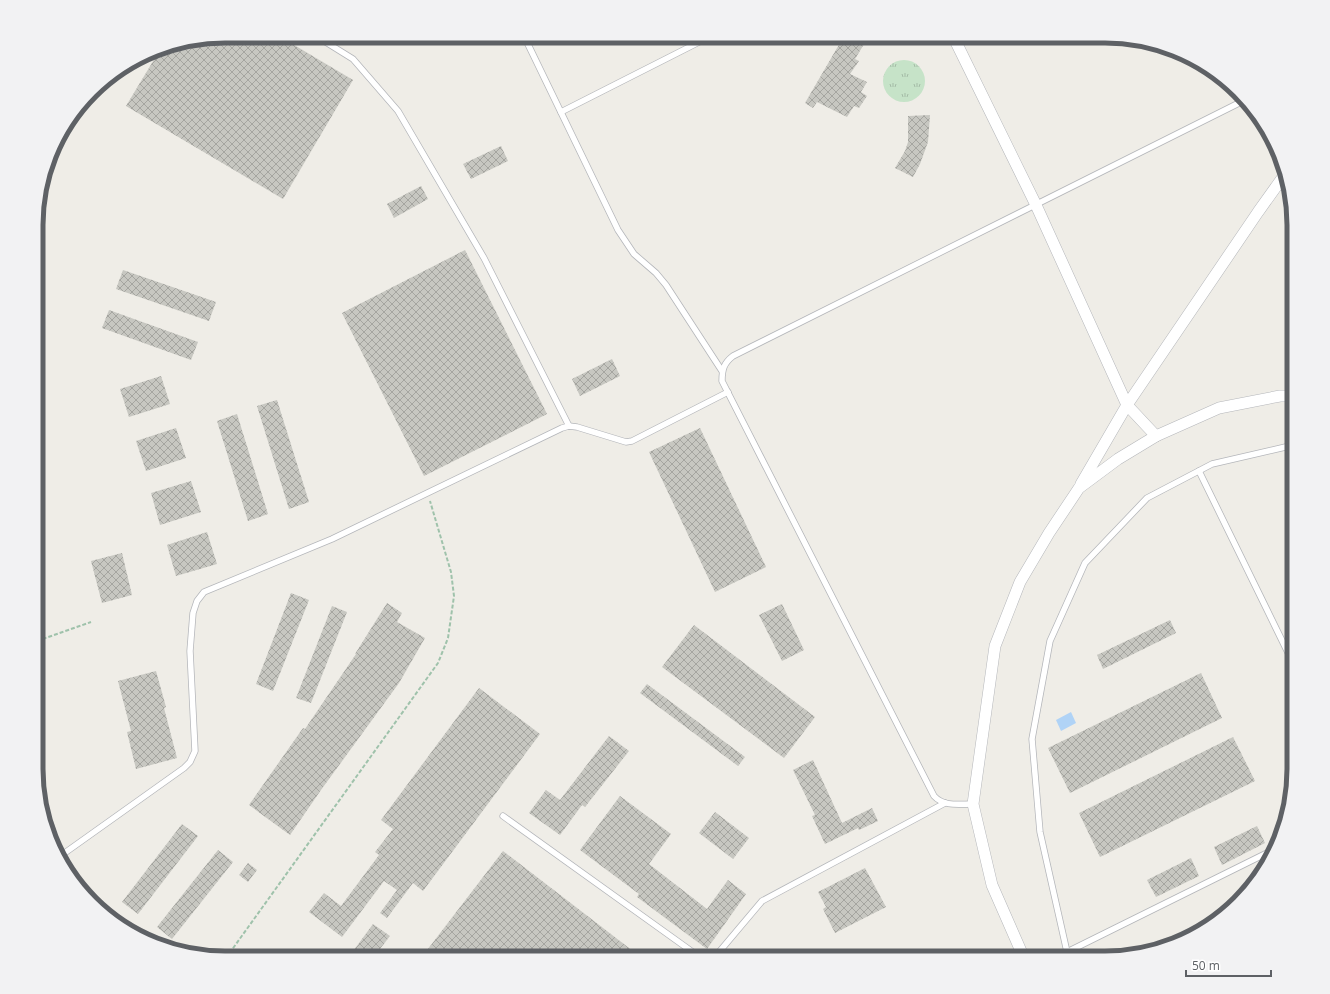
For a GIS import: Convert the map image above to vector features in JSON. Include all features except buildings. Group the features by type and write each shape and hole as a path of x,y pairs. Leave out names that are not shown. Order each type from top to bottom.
{"street":[{"path":"956,43 1036,205 1128,405 1156,436"},
{"path":"1021,951 992,885 973,804 995,646 1020,582 1049,533 1079,488 1128,405 1281,179"},
{"path":"1079,488 1118,459 1156,436 1219,408 1280,396 1287,396"}],"lane":[{"path":"327,43 353,59 398,111 484,258 569,426"},
{"path":"527,43 618,230 634,254 664,281 722,371"},
{"path":"561,112 697,43"},
{"path":"973,804 945,803 938,801 934,796 722,381 722,371 726,362 733,356 1240,103"},
{"path":"64,854 190,762 194,751 190,651 193,614 197,601 204,592 332,539 562,428 569,426 626,442 632,441 728,392"},
{"path":"1067,951 1040,832 1032,739 1050,641 1085,563 1147,498 1212,464 1287,447"},
{"path":"1199,471 1287,651"},
{"path":"720,951 762,901 945,803"},
{"path":"503,816 691,951"},
{"path":"1069,951 1266,853"}],"path":[{"path":"231,951 438,663 448,638 454,596 451,572 428,493"},
{"path":"43,639 91,622"}],"green space":[{"path":"900,60 908,60 916,63 922,69 925,81 922,93 916,99 908,102 900,102 892,99 886,93 883,85 883,77 886,69 892,63"}],"water":[{"path":"1071,712 1076,723 1061,731 1056,720"}]}
